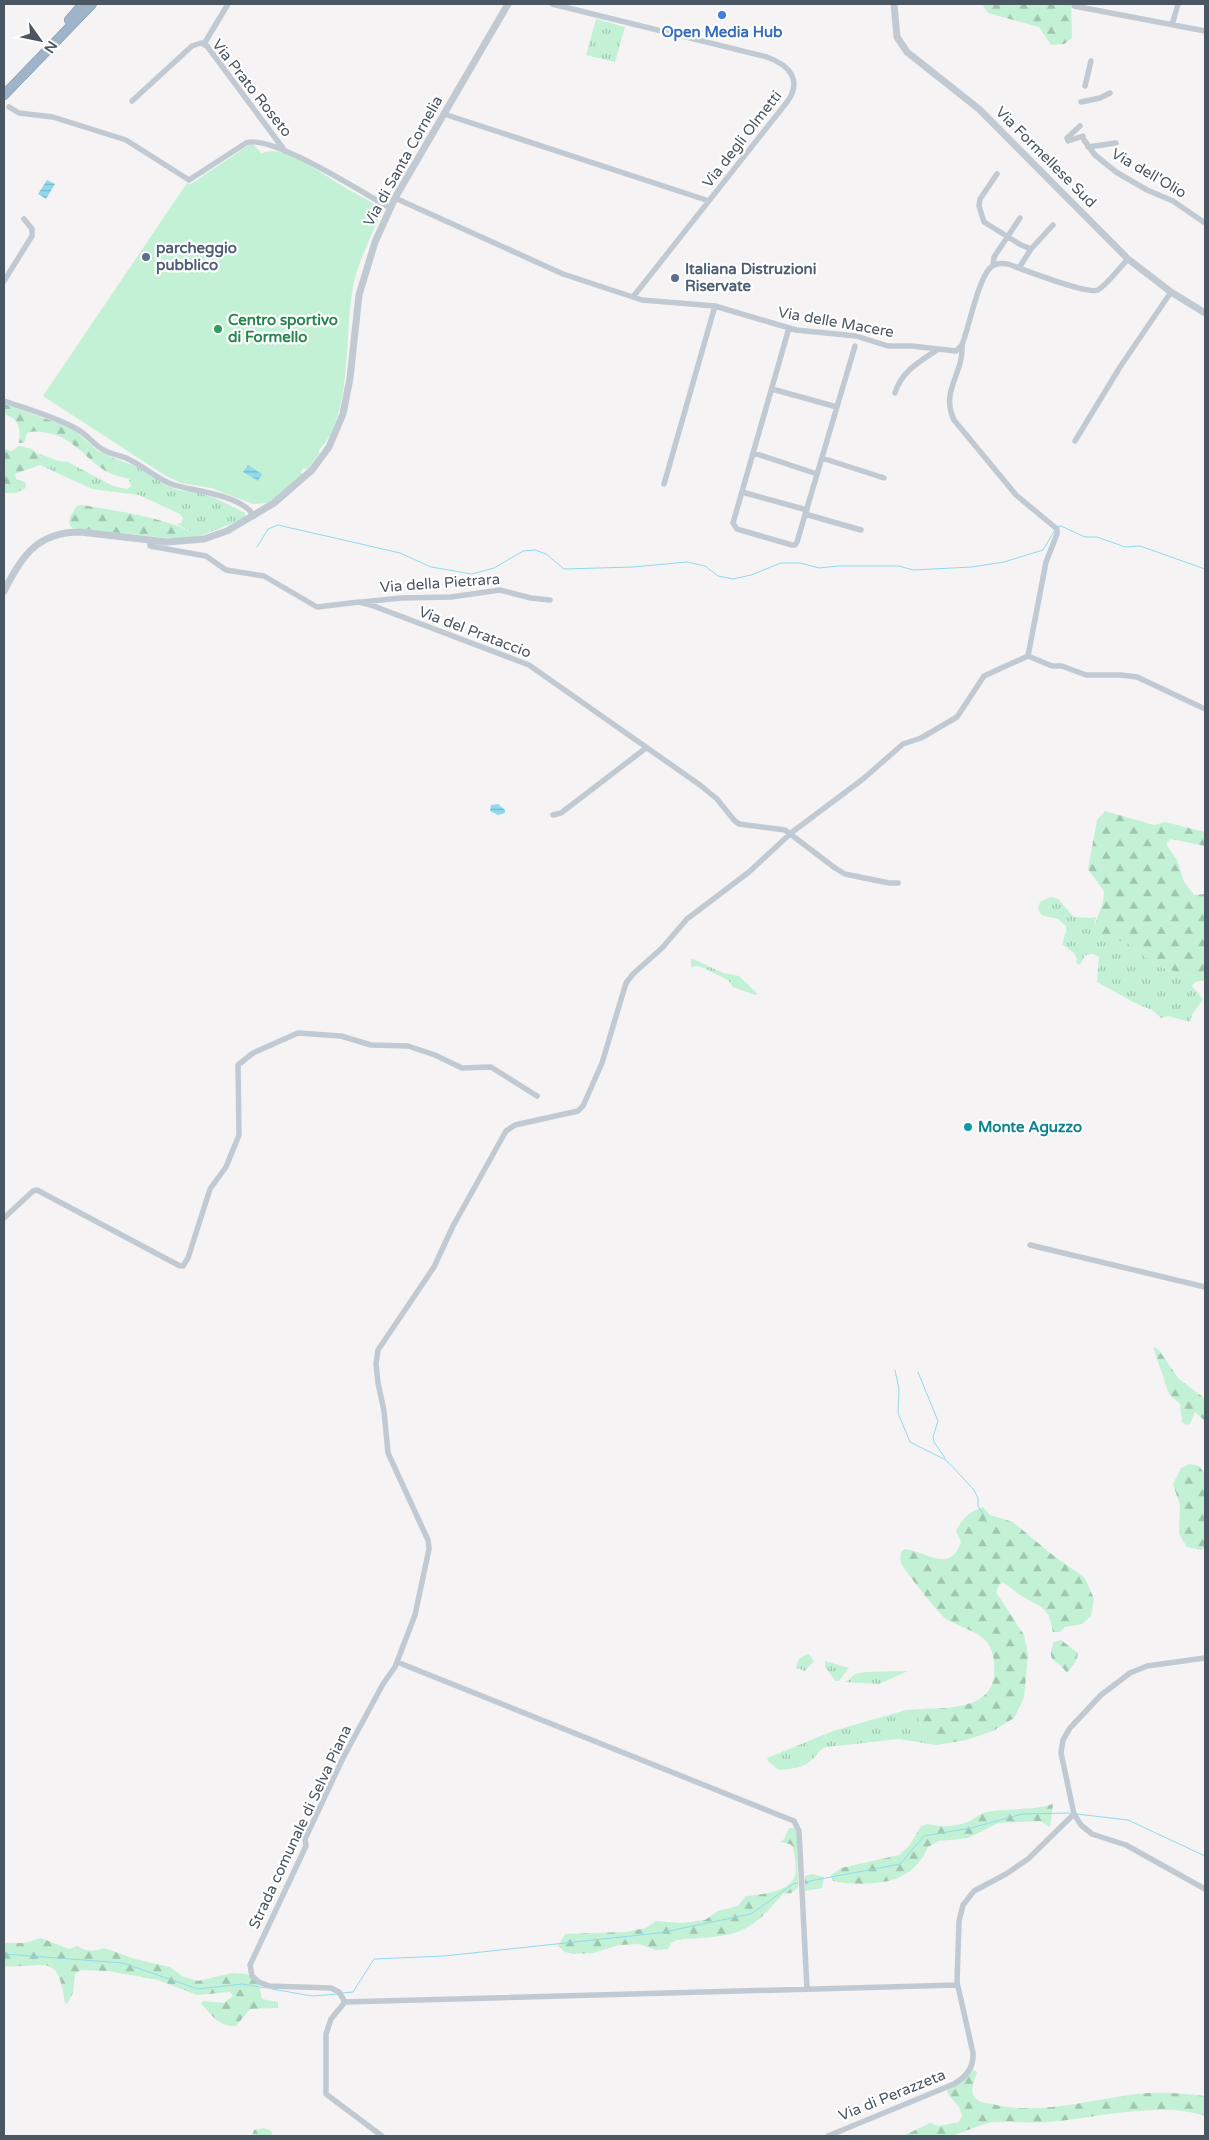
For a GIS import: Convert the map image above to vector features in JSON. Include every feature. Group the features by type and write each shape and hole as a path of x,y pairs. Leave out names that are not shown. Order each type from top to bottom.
{"highway":[{"path":"4,86 84,4"},
{"path":"4,95 92,4"}],"street":[{"path":"204,44 228,4"},
{"name":"Via di Santa Cornelia","path":"150,540 172,542 204,539 227,531 282,498 309,474 325,453 337,431 348,392 360,286 375,242 395,198 508,4"},
{"name":"Via degli Olmetti","path":"552,4 765,56 776,61 790,73 795,83 792,95 633,297"},
{"name":"Via Formellese Sud","path":"894,4 896,32 899,42 905,50 984,113 1128,259 1171,292 1205,313"},
{"path":"1172,25 1178,4"},
{"path":"1074,6 1205,31"},
{"name":"Via Prato Roseto","path":"132,101 192,46 197,43 204,44 285,150"},
{"path":"1086,86 1091,61"},
{"path":"1081,102 1100,98 1110,92"},
{"name":"Via Prato Roseto","path":"9,107 20,113 53,116 126,140 189,180 246,143 251,141 259,143 285,150 390,208"},
{"name":"Via degli Olmetti","path":"444,114 709,201"},
{"name":"Via dell'Olio","path":"1080,126 1067,138 1068,141 1084,138 1088,147 1097,157 1118,173 1143,188 1173,201 1205,223"},
{"path":"1088,147 1116,143"},
{"path":"997,174 980,198 984,222 1007,237 1031,249"},
{"name":"Via delle Macere","path":"395,198 563,274 633,297 659,303 715,306 789,328 856,336 888,346 915,346 954,351 962,345"},
{"path":"1020,218 994,256 993,265 983,280 962,345 962,359 948,399 954,420 1016,496 1053,525 1057,532 1046,562 1028,656"},
{"path":"4,281 32,236 32,229 24,219"},
{"path":"1019,268 1031,249 1054,226"},
{"path":"993,265 1002,263 1093,291 1100,288 1128,259"},
{"path":"1075,441 1120,367 1171,292"},
{"path":"664,484 715,306"},
{"path":"789,328 733,521 737,529 794,545 806,512 855,346"},
{"path":"895,393 897,385 906,373 937,350"},
{"path":"772,389 837,407"},
{"path":"4,401 75,427 89,436 99,448 107,453 130,459 165,481 219,495 239,504 252,512 254,516"},
{"path":"754,453 817,474"},
{"path":"822,458 884,478"},
{"path":"742,492 861,530"},
{"path":"4,591 28,553 47,538 66,533 80,532 150,540"},
{"name":"Via del Prataccio","path":"150,540 150,546 155,548 180,550 206,556 231,572 264,576 317,607 359,602 529,665 713,796 739,824 774,827 791,833"},
{"name":"Via della Pietrara","path":"359,602 401,598 451,597 500,590 527,598 550,600"},
{"path":"898,883 889,883 843,873 791,833 863,779 903,744 921,738 957,717 966,706 979,682 988,673 1028,656 1052,666 1062,666 1086,676 1121,675 1137,678 1205,708"},
{"path":"553,815 561,812 646,748"},
{"name":"Strada comunale di Selva Piana","path":"345,2002 335,1989 263,1984 252,1976 250,1965 306,1846 305,1839 332,1780 383,1684 397,1662 415,1615 429,1549 428,1540 420,1520 399,1480 388,1453 384,1411 376,1364 379,1348 430,1272 453,1226 506,1131 515,1125 582,1109 602,1063 622,992 631,976 665,945 689,917 764,860 791,833"},
{"path":"4,1218 33,1191 37,1190 183,1266 188,1258 210,1189 226,1167 239,1135 238,1065 253,1053 298,1033 341,1036 371,1045 404,1046 435,1054 458,1066 468,1068 492,1067 537,1096"},
{"path":"1030,1245 1205,1287"},
{"path":"1205,1658 1151,1666 1132,1672 1105,1691 1070,1728 1063,1740 1061,1753 1074,1814 1081,1825 1092,1834 1126,1845 1205,1889"},
{"path":"397,1662 794,1822 799,1831 808,1989"},
{"name":"Via di Perazzeta","path":"828,2136 954,2084 965,2076 973,2063 974,2053 958,1985 959,1921 963,1905 969,1895 976,1889 1006,1874 1028,1859 1074,1814"},
{"path":"382,2136 326,2094 326,2034 331,2019 345,2002 958,1985"}],"green space":[{"path":"982,4 1071,4 1072,38 1064,44 1051,45 1039,27 988,13"},
{"path":"596,19 625,27 615,62 586,55"},
{"name":"Centro sportivo di Formello","path":"252,143 262,154 270,151 290,155 377,206 381,212 354,280 342,396 330,435 308,469 303,468 301,472 303,477 268,503 253,504 211,488 181,483 166,476 43,396 187,183 191,184"},
{"path":"4,404 72,428 98,451 116,459 117,471 111,474 71,443 52,434 41,432 27,433 24,443 19,443 20,433 18,425 13,418 4,414"},
{"path":"19,446 32,449 42,458 40,465 15,474 16,479 25,482 26,488 15,493 4,493 4,449 12,451"},
{"path":"38,453 58,461 68,462 113,486 127,489 131,486 129,479 111,474 117,471 116,459 140,468 166,485 178,490 192,491 215,498 245,513 246,518 200,536 176,524 181,523 183,518 180,514 139,495 92,489 40,465 42,458"},
{"path":"82,505 157,520 200,536 177,539 72,528 70,517 77,506"},
{"path":"1105,811 1154,825 1165,822 1205,832 1205,846 1171,839 1166,844 1177,860 1184,882 1194,895 1205,894 1205,974 1190,976 1157,966 1127,943 1097,934 1094,926 1103,903 1104,891 1088,869 1097,820"},
{"path":"1051,897 1058,899 1074,917 1096,917 1094,926 1098,934 1127,943 1157,966 1190,976 1205,974 1205,980 1195,982 1192,986 1203,999 1192,1015 1190,1022 1168,1016 1161,1018 1152,1010 1097,982 1099,957 1093,954 1085,955 1080,965 1076,963 1077,959 1074,953 1062,944 1066,926 1058,919 1041,915 1038,908 1040,902"},
{"path":"691,958 723,973 739,976 758,994 755,995 733,987 728,980 706,969 698,966 691,967"},
{"path":"1153,1347 1158,1349 1179,1379 1203,1397 1205,1400 1205,1424 1204,1420 1195,1412 1190,1424 1186,1425 1182,1422 1180,1404 1169,1394"},
{"path":"1190,1464 1199,1466 1205,1474 1205,1548 1201,1550 1187,1547 1179,1534 1180,1505 1173,1484 1181,1468"},
{"path":"983,1507 990,1515 1013,1522 1050,1553 1085,1578 1094,1599 1091,1616 1082,1624 1065,1627 1060,1632 1053,1632 1049,1616 1043,1608 1020,1595 1003,1582 999,1585 996,1592 1024,1635 1028,1654 1024,1698 1014,1718 993,1731 966,1740 936,1745 925,1738 917,1715 921,1709 958,1706 981,1698 988,1691 993,1680 993,1656 990,1647 982,1637 946,1619 937,1610 904,1567 900,1558 901,1552 904,1549 937,1559 951,1557 961,1542 956,1531 959,1526 970,1513"},
{"path":"1061,1640 1078,1653 1076,1661 1067,1673 1052,1658 1051,1654 1054,1642"},
{"path":"809,1654 814,1661 805,1671 796,1668 800,1659"},
{"path":"825,1661 849,1668 839,1681 835,1681 825,1666"},
{"path":"908,1671 879,1684 846,1682 855,1674 865,1672"},
{"path":"921,1709 917,1715 925,1738 936,1745 899,1739 827,1747 805,1765 779,1770 767,1758 833,1731 906,1710"},
{"path":"1053,1804 1050,1827 1040,1821 998,1823 968,1838 939,1841 928,1847 920,1861 905,1875 893,1880 866,1884 833,1881 831,1875 841,1868 899,1855 909,1846 921,1826 928,1824 938,1826 955,1825 970,1821 980,1814 987,1812 1037,1808"},
{"path":"789,1828 794,1828 797,1832 798,1888 791,1893 783,1894 761,1917 746,1928 722,1936 677,1940 671,1943 668,1949 656,1950 639,1944 619,1945 593,1953 573,1954 565,1952 558,1946 565,1934 625,1932 646,1928 656,1921 681,1923 705,1920 718,1911 738,1906 746,1896 781,1889 793,1881 796,1872 793,1847 790,1844 780,1842 784,1839"},
{"path":"812,1874 824,1877 822,1888 805,1891 805,1876"},
{"path":"41,1938 69,1949 77,1946 90,1951 104,1948 135,1959 170,1967 182,1976 198,1981 232,1973 247,1974 259,1984 262,1999 278,2002 278,2008 250,2009 236,2026 230,2026 216,2019 201,2003 203,2001 224,2003 233,1996 230,1992 197,1995 158,1980 108,1971 81,1970 75,1974 73,1993 67,2004 65,2003 58,1975 53,1969 39,1965 4,1966 4,1943 25,1943"},
{"path":"973,2069 977,2072 973,2085 973,2095 978,2100 987,2103 1012,2107 1050,2107 1128,2095 1177,2093 1205,2096 1205,2116 1168,2110 1147,2110 1046,2122 988,2123 948,2137 903,2136 930,2123 939,2126 959,2122 962,2116 961,2111 947,2091 962,2082"},
{"path":"264,2128 271,2131 273,2136 252,2136 254,2130"}],"water":[{"path":"47,180 55,184 46,199 38,194"},
{"path":"248,465 262,474 258,481 243,472"},
{"path":"498,804 505,810 505,813 498,815 490,811 491,805"}],"waterway":[{"path":"257,547 268,529 278,525 400,553 431,567 472,574 494,568 523,551 535,550 546,554 564,569 633,567 687,562 705,566 718,576 733,579 751,575 781,563 800,563 819,568 838,566 899,566 913,570 972,567 1004,562 1043,550 1055,530"},
{"path":"1057,527 1061,526 1085,537 1097,537 1125,547 1140,546 1205,569"},
{"path":"895,1370 899,1389 898,1413 910,1442 946,1460 963,1478 974,1490 978,1498 978,1506 985,1517 986,1523"},
{"path":"918,1372 938,1421 933,1437 934,1442 945,1458"},
{"path":"805,1882 900,1864 924,1836 971,1828 1022,1814 1070,1813"},
{"path":"1077,1814 1128,1820 1205,1856"},
{"path":"342,1993 353,1992 374,1959 444,1956 659,1933 751,1914 793,1884 798,1883"},
{"path":"4,1954 123,1963 198,1989 242,1984 266,1988"},
{"path":"272,1989 312,1996 338,1994"}],"place":[{"name":"Open Media Hub","path":"722,15"},
{"name":"parcheggio pubblico","path":"146,257"},
{"name":"Italiana Distruzioni Riservate","path":"675,278"},
{"name":"Centro sportivo di Formello","path":"218,329"},
{"name":"Monte Aguzzo","path":"968,1127"}]}
